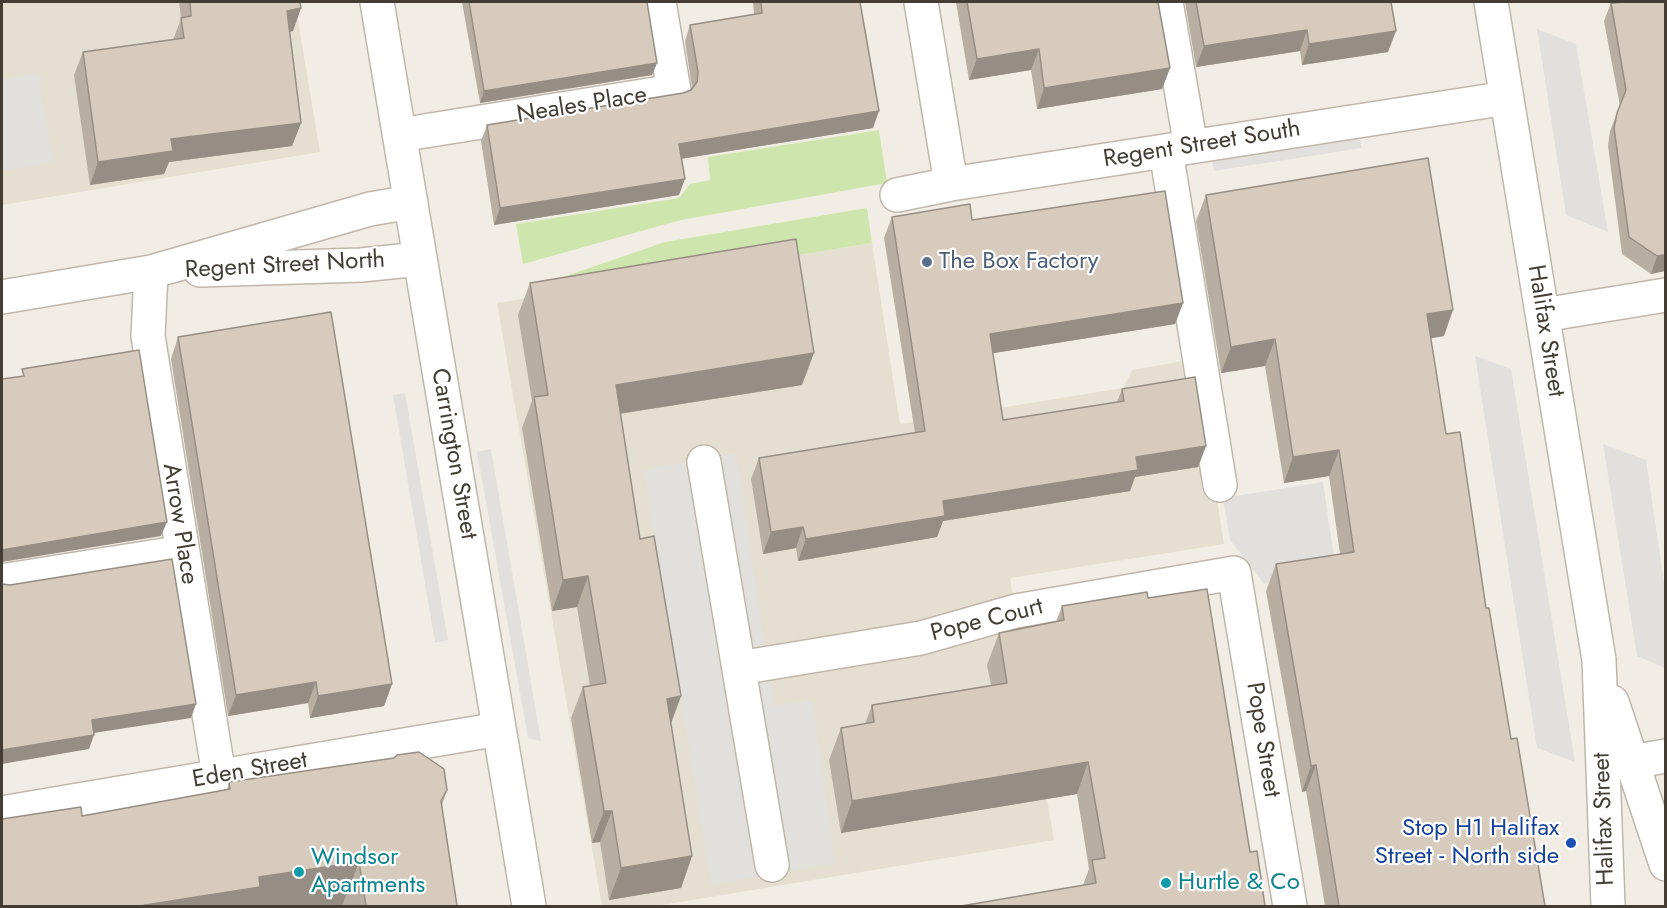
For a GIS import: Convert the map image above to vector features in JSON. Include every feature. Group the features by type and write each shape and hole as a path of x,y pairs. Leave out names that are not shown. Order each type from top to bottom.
{"street":[{"name":"Carrington Street","path":"377,2 529,906"},
{"name":"Neales Place","path":"400,135 674,91 659,2"},
{"path":"921,2 951,184"},
{"path":"1166,2 1179,149 1220,485"},
{"name":"Halifax Street","path":"1491,2 1599,660 1608,906"},
{"name":"Regent Street South","path":"897,195 951,184 1507,98"},
{"name":"Regent Street North","path":"2,297 151,272 370,209 411,202"},
{"name":"Regent Street North","path":"151,272 361,265 420,259"},
{"name":"Arrow Place","path":"151,272 148,336 219,776"},
{"path":"1543,315 1665,294"},
{"path":"705,462 772,865"},
{"path":"2,581 183,552"},
{"name":"Pope Court","path":"739,668 921,638 1016,610 1234,573"},
{"name":"Pope Street","path":"1234,573 1290,906"},
{"name":"Halifax Street","path":"1599,660 1630,762 1665,864"},
{"name":"Eden Street","path":"2,813 499,729"},
{"path":"1630,762 1665,756"}],"shaded area":[{"path":"2,2 295,2 320,152 2,205"},
{"path":"1537,29 1576,44 1608,232 1566,215"},
{"path":"38,74 53,162 2,171 2,80"},
{"path":"1358,133 1362,148 1214,171 1212,158"},
{"path":"872,243 900,424 1123,388 1132,370 1195,359 1224,544 1010,578 1054,840 656,906 602,906 497,303"},
{"path":"1475,356 1511,369 1575,762 1537,748"},
{"path":"405,393 448,640 435,643 393,395"},
{"path":"1603,444 1646,460 1665,589 1665,668 1637,656"},
{"path":"491,449 541,741 528,738 477,452"},
{"path":"736,453 774,706 812,700 835,863 711,884 644,470"},
{"path":"1323,482 1336,571 1264,584 1230,540 1223,498"}],"green space":[{"path":"879,130 887,183 681,220 523,264 516,224 679,198 690,184 710,180 708,157"},
{"path":"867,208 872,243 530,298 528,289 665,242"}],"building":[{"path":"190,2 300,2 301,8 287,11 301,123 171,139 173,151 98,162 83,52 184,38 181,18 191,16"},
{"path":"469,2 647,2 657,63 484,91"},
{"path":"761,2 860,2 879,111 679,144 685,179 500,208 487,125 691,90 697,82 698,72 690,25 762,13"},
{"path":"967,2 1158,2 1170,68 1044,88 1039,49 977,59"},
{"path":"1196,2 1391,2 1396,31 1309,44 1307,30 1204,46"},
{"path":"1665,2 1665,255 1657,256 1629,237 1614,128 1626,90 1611,3"},
{"path":"1428,158 1453,310 1427,314 1446,434 1460,432 1486,608 1489,608 1511,739 1517,738 1545,906 1339,906 1316,765 1311,766 1276,564 1354,552 1339,450 1293,457 1275,339 1231,347 1206,195"},
{"path":"1165,191 1183,303 990,334 1003,420 1124,401 1122,389 1195,377 1206,446 1136,457 1138,470 943,501 945,516 806,539 803,527 771,532 759,458 925,431 892,217 970,204 972,220"},
{"path":"796,239 814,353 616,385 640,539 654,536 681,696 667,699 692,856 621,868 612,811 604,811 583,687 606,683 588,576 563,580 534,397 548,395 530,283"},
{"path":"331,312 392,684 318,696 316,682 236,695 178,337"},
{"path":"139,350 167,522 2,550 2,379 24,376 22,369"},
{"path":"172,559 196,704 92,720 94,735 2,750 2,584 10,585"},
{"path":"1207,589 1250,852 1257,851 1265,906 961,906 1096,883 1092,860 1105,858 1088,762 852,801 841,728 874,722 872,705 1007,683 999,633 1064,620 1062,606 1147,592 1148,598"},
{"path":"419,752 444,769 447,790 441,801 457,906 366,906 359,862 259,877 260,887 139,906 2,906 2,819 81,807 82,816 230,789 229,782 394,758 397,755"}],"place":[{"name":"The Box Factory","path":"927,262"},
{"name":"Stop H1 Halifax Street - North side","path":"1571,843"},
{"name":"Windsor Apartments","path":"299,872"},
{"name":"Hurtle & Co","path":"1166,883"}]}
